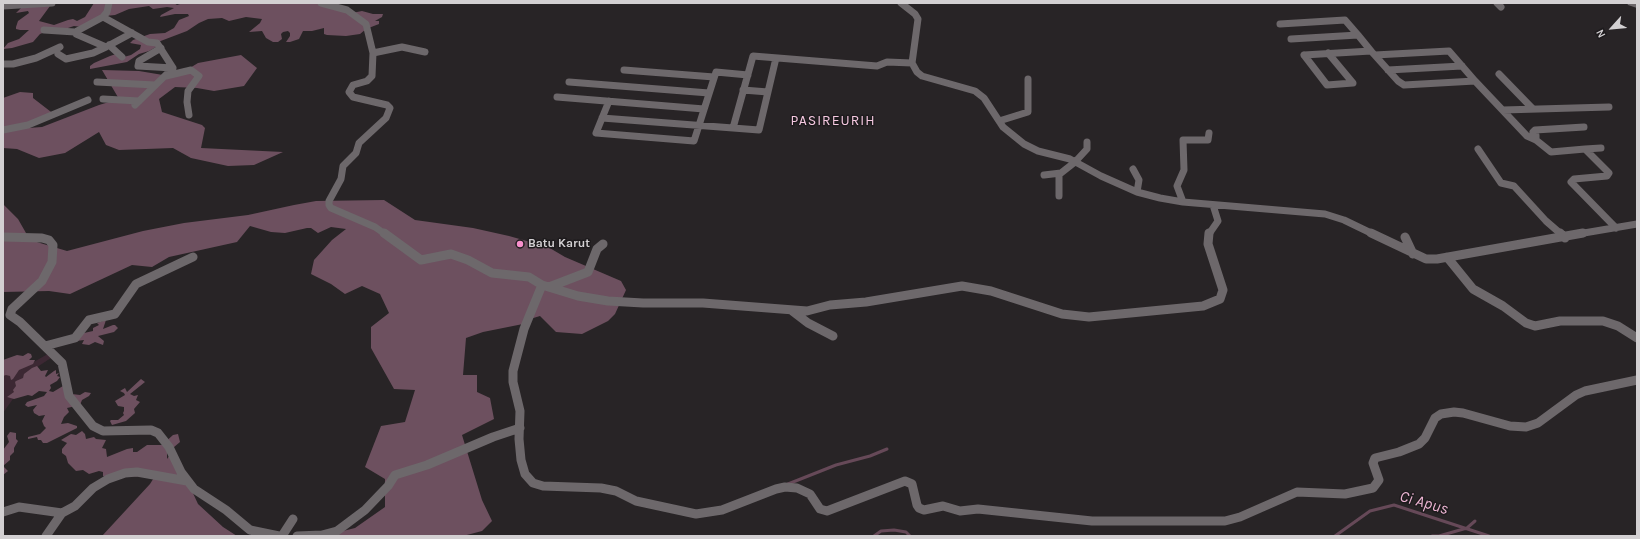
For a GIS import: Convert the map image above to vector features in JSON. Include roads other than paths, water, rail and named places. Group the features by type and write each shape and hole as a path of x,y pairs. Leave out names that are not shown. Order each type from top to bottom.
{"main road":[{"path":"1631,3 1637,6"}],"street":[{"path":"3,6 52,3"},
{"path":"76,32 102,17 106,12 109,3"},
{"path":"321,3 348,10 366,24 373,53 373,71 370,78 353,85 349,92 352,97 387,105 390,110 386,118 359,143 356,153 343,166 341,179 329,205 331,208 375,227 421,260 451,254 468,260 492,273 529,277 546,286 578,296 608,301 643,303 709,303 807,311 830,305 866,302 962,286 982,288 1051,311 1080,317 1203,306 1220,299 1223,290 1208,244 1209,233 1218,221 1213,205"},
{"path":"901,3 915,14 918,20 912,63 917,72 922,76 975,91 984,98 1009,133 1027,146 1038,151 1065,157 1101,176 1137,192 1183,202 1325,214 1348,222 1426,259 1565,238 1637,224"},
{"path":"102,17 148,42 157,43 173,68"},
{"path":"1280,24 1345,20 1398,81 1404,84 1475,81"},
{"path":"44,30 76,32 108,46 122,57"},
{"path":"58,54 66,59 93,53 132,33"},
{"path":"1291,39 1358,36"},
{"path":"3,64 13,64 36,58 60,47"},
{"path":"373,53 402,47 425,52"},
{"path":"161,48 139,61 138,66 173,68"},
{"path":"1328,53 1353,83 1327,85 1304,55 1328,53 1449,51 1526,136 1536,140 1551,152 1601,148"},
{"path":"733,128 753,56 877,66 886,62 912,63"},
{"path":"602,118 759,130 776,58"},
{"path":"1388,70 1462,66"},
{"path":"103,98 137,103 173,68"},
{"path":"166,76 191,70 198,76 188,91 187,102 189,115"},
{"path":"624,70 714,77"},
{"path":"609,101 596,133 694,141 716,72 748,75"},
{"path":"1499,74 1533,109"},
{"path":"999,121 1028,112 1028,79"},
{"path":"97,82 155,85"},
{"path":"569,82 709,93"},
{"path":"744,90 768,92"},
{"path":"557,97 704,109"},
{"path":"3,130 28,125 88,100"},
{"path":"1503,110 1610,107"},
{"path":"1522,131 1584,127"},
{"path":"1535,130 1532,132 1536,135 1536,140"},
{"path":"1183,202 1177,186 1184,173 1183,140 1208,140 1209,133"},
{"path":"1044,175 1059,174 1075,162 1087,150 1087,142"},
{"path":"1584,149 1609,173 1607,176 1574,179 1571,182 1616,228"},
{"path":"1478,150 1501,183 1514,186 1546,222 1565,238"},
{"path":"1133,169 1139,180 1137,192"},
{"path":"1059,174 1059,196"},
{"path":"3,237 42,238 49,240 53,245 52,262 42,281 10,312 12,317 20,322 62,363 69,396 93,426 103,431 151,430 158,433 169,447 187,481 194,489 226,510 250,530 281,536 293,519"},
{"path":"1405,237 1413,254"},
{"path":"603,244 597,249 588,272 546,286 524,329 514,366 513,382 520,411 521,460 525,474 533,483 543,486 601,488 616,491 636,501 696,514 722,510 776,489 785,487 797,488 810,494 820,509 827,511 906,481 912,484 917,506 924,510 943,506 960,511 978,509 1067,519 1117,522 1225,521 1240,517 1297,492 1345,494 1373,488 1379,480 1373,463 1375,458 1399,452 1418,444 1425,438 1435,418 1441,414 1454,412 1463,413 1510,426 1526,427 1538,423 1576,395 1585,391 1637,380"},
{"path":"45,346 75,338 89,320 115,314 136,284 193,257"},
{"path":"1446,257 1473,289 1503,306 1526,323 1535,326 1560,321 1603,321 1618,326 1637,338"},
{"path":"791,310 808,323 833,336"},
{"path":"297,536 322,535 348,524 365,510 388,486 396,475 427,465 493,437 520,428"},
{"path":"46,536 62,513 75,506 93,488 117,475 137,472 187,481"},
{"path":"3,512 19,507 62,513"}],"waterway":[{"path":"788,484 836,465 870,456 887,449"},
{"name":"Ci Apus","path":"1335,536 1370,511 1394,505 1466,528"},
{"path":"1466,528 1475,521"},
{"path":"1432,536 1439,536 1466,528"},
{"name":"Ci Apus","path":"1466,528 1489,536"},
{"name":"Ci Apus","path":"874,536 881,531 894,530 906,532 910,536"}],"place":[{"name":"Batu Karut","path":"520,244"}],"district":[{"name":"PASIREURIH","path":"833,121"}]}
